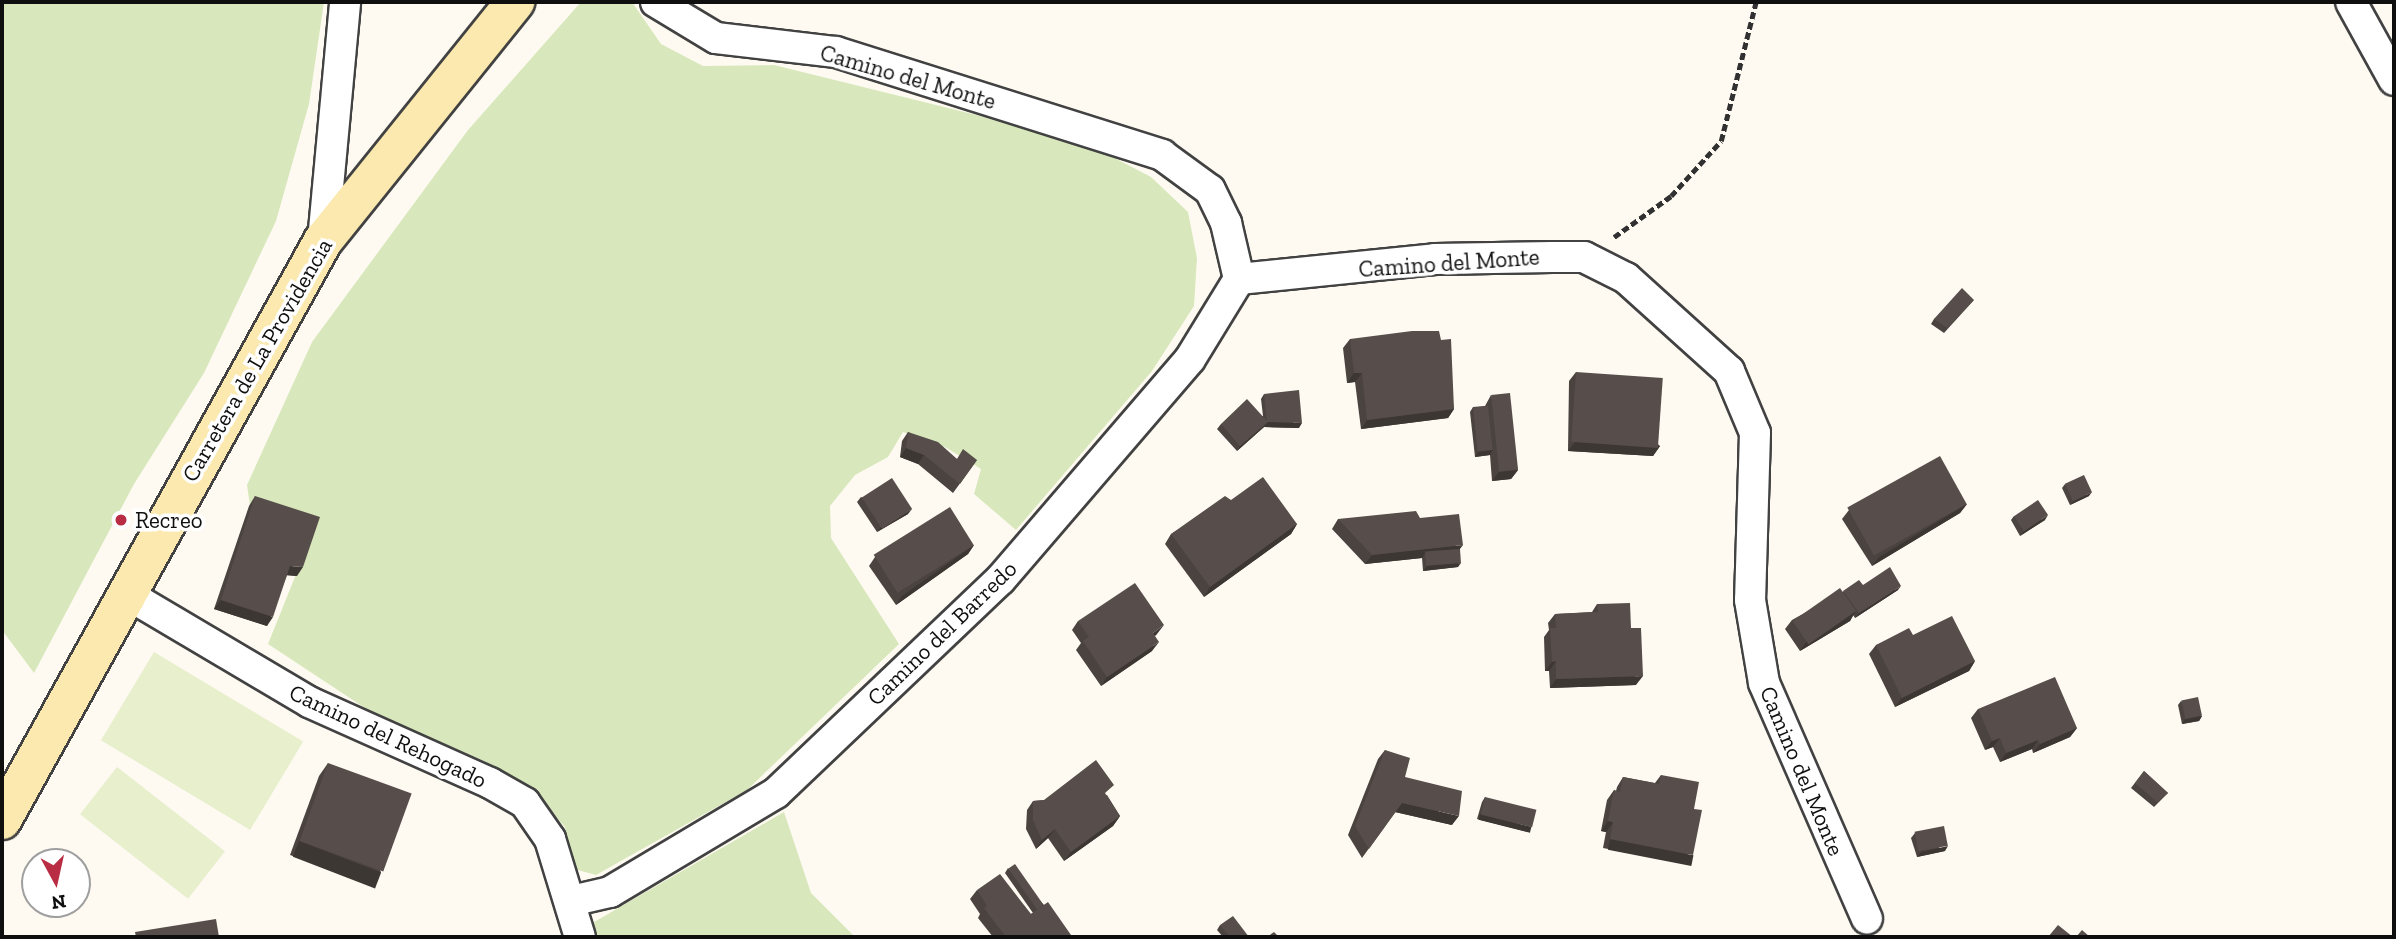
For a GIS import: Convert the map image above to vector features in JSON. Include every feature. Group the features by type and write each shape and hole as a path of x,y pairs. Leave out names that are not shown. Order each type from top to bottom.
{"street":[{"path":"323,241 345,2"},
{"name":"Carretera de La Providencia","path":"2,820 125,593 323,241 515,2"},
{"name":"Camino del Monte","path":"656,2 716,38 836,52 1162,155 1210,190 1226,223 1239,279 1435,259 1584,257 1626,278 1729,371 1755,433 1751,600 1763,684 1867,919"},
{"path":"2351,2 2394,80"},
{"name":"Camino del Barredo","path":"571,901 610,891 776,793 1000,580 1189,359 1239,279"},
{"name":"Camino del Rehogado","path":"125,593 309,702 490,783 525,803 550,839 580,937"}],"path":[{"path":"1584,257 1671,196 1721,141 1756,2"}],"green space":[{"path":"2,2 324,2 309,104 276,221 204,373 134,484 34,673 2,630"},
{"path":"581,2 632,2 661,44 703,66 774,65 1082,141 1151,177 1188,212 1197,258 1194,306 1152,371 1016,530 974,494 981,469 945,447 903,432 888,457 855,475 830,506 831,538 899,644 747,790 596,875 574,869 565,827 540,799 484,761 374,714 268,644 315,527 250,506 247,485 312,342 468,130"},
{"path":"154,652 303,742 250,830 101,740"},
{"path":"117,767 225,851 188,899 80,814"},
{"path":"784,812 811,893 855,937 595,937 589,925"}],"building":[{"path":"1962,288 1974,300 1947,328 1934,319"},
{"path":"1412,331 1439,331 1441,340 1451,339 1454,409 1367,420 1362,373 1354,373 1350,339"},
{"path":"1576,372 1663,378 1658,448 1571,442"},
{"path":"1299,390 1302,423 1268,422 1240,446 1221,424 1247,399 1267,421 1264,394"},
{"path":"1510,393 1518,470 1499,472 1491,395"},
{"path":"1488,406 1493,450 1478,451 1473,408"},
{"path":"908,432 938,442 957,459 963,449 977,460 960,484 924,455 906,448"},
{"path":"1940,456 1967,504 1874,555 1847,507"},
{"path":"2084,475 2092,492 2073,501 2065,484"},
{"path":"1263,477 1297,524 1210,587 1171,534 1225,496 1231,500"},
{"path":"892,478 912,509 882,529 862,498"},
{"path":"255,496 320,517 303,567 290,566 273,617 221,600"},
{"path":"2038,500 2048,515 2024,531 2014,516"},
{"path":"950,507 974,545 898,593 874,555"},
{"path":"1416,511 1420,518 1459,514 1463,545 1372,555 1338,519"},
{"path":"1460,549 1461,563 1426,565 1425,551"},
{"path":"1890,567 1901,586 1859,613 1843,591 1859,580 1863,585"},
{"path":"1135,583 1164,625 1153,633 1159,642 1107,677 1083,641 1089,637 1078,621"},
{"path":"1840,588 1856,611 1809,644 1792,621"},
{"path":"1630,603 1631,628 1641,628 1643,676 1556,679 1556,661 1552,662 1550,628 1556,628 1555,614 1598,612 1597,604"},
{"path":"1952,616 1975,661 1902,698 1876,645 1909,628 1913,635"},
{"path":"2055,677 2077,728 2040,744 2038,740 2006,753 2000,738 1992,741 1978,709"},
{"path":"2198,697 2202,716 2185,719 2181,701"},
{"path":"1385,750 1410,758 1405,777 1462,791 1459,816 1402,803 1369,849 1355,826"},
{"path":"1096,760 1114,785 1105,793 1120,816 1071,852 1055,829 1042,840 1033,820 1033,801 1044,800"},
{"path":"328,763 412,793 383,871 300,841"},
{"path":"2144,771 2168,793 2157,802 2135,783"},
{"path":"1661,775 1699,782 1694,809 1702,810 1693,855 1610,839 1613,822 1608,821 1614,790 1620,792 1623,777 1659,784"},
{"path":"1485,797 1536,810 1532,827 1481,814"},
{"path":"1944,826 1948,846 1918,851 1915,832"},
{"path":"1015,864 1044,905 1037,910 1008,869"},
{"path":"1000,874 1031,914 1048,902 1071,935 1006,937 984,908 987,906 977,890"},
{"path":"1233,916 1249,937 1230,937 1220,925"},
{"path":"216,919 219,937 136,937 135,932"},
{"path":"2058,925 2073,937 2048,937"},
{"path":"2082,930 2090,937 2076,937"}],"place":[{"name":"Recreo","path":"121,520"}]}
